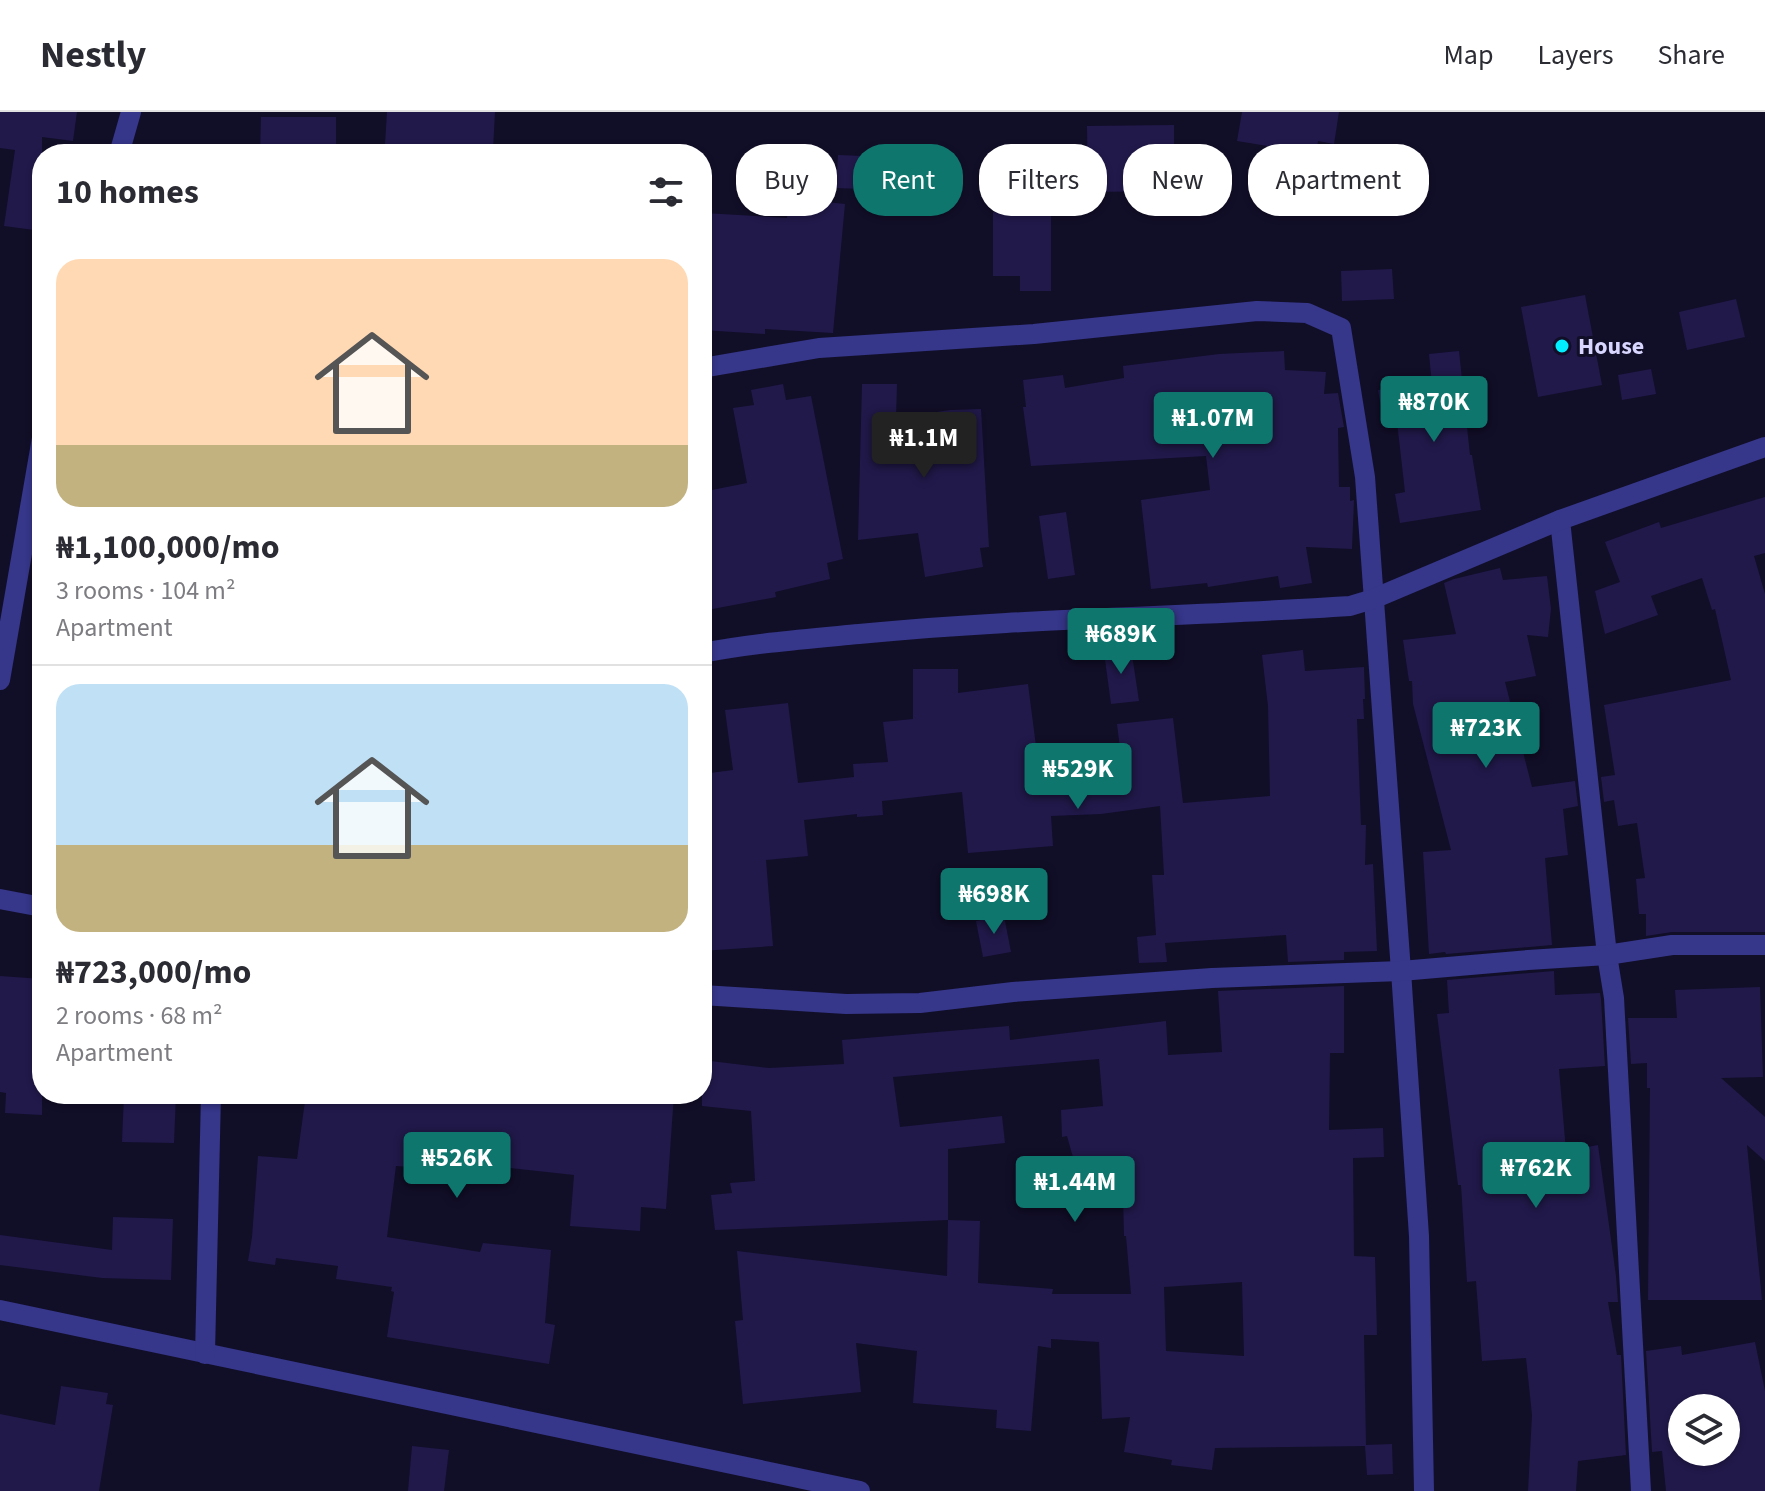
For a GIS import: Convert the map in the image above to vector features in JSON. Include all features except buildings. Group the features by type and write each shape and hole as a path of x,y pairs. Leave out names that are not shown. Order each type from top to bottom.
{"street":[{"path":"122,144 131,112"},
{"path":"712,366 819,348 1034,334 1257,311 1307,313 1341,328 1365,477 1401,971 1419,1236 1424,1491"},
{"path":"712,651 742,645 942,626 1350,606 1560,520 1765,447"},
{"path":"0,680 32,496"},
{"path":"1560,520 1614,998 1641,1491"},
{"path":"0,899 32,905"},
{"path":"712,996 846,1004 920,1003 1013,992 1166,981 1401,971 1607,955 1672,945 1765,945"},
{"path":"205,1354 211,1104"},
{"path":"0,1310 860,1491"}],"place":[{"name":"House","path":"1562,346"}]}
